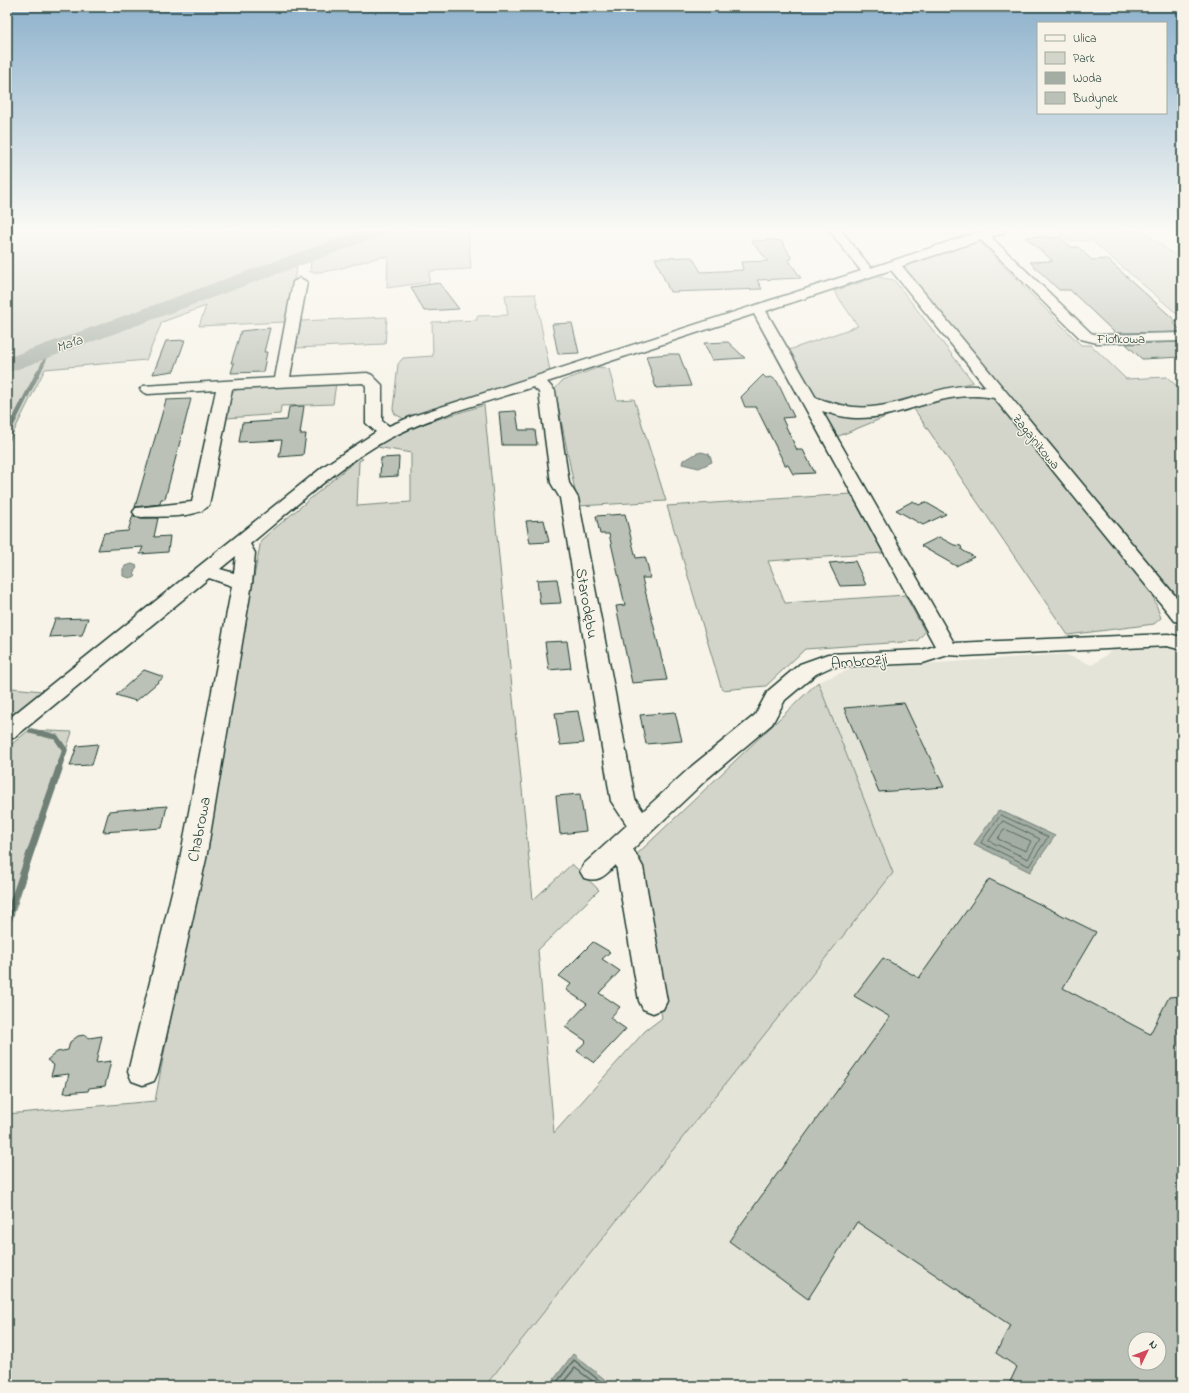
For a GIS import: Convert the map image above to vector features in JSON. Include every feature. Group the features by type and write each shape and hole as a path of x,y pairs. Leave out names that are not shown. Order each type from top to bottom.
{"street":[{"path":"282,381 298,295"},
{"path":"7,732 208,571 330,470 359,448 386,432 419,419 798,295"},
{"name":"Zagajnikowa","path":"918,295 1182,617"},
{"name":"Fiołkowa","path":"1044,295 1086,336 1097,339 1182,337"},
{"path":"758,308 947,649"},
{"path":"148,389 282,381 367,378 374,384 374,423 386,432"},
{"name":"Starodębu","path":"536,381 547,391 560,483 569,498 623,801 635,818 644,824"},
{"path":"142,512 193,508 200,506 225,385"},
{"path":"811,402 838,410 856,413 882,410 934,394 952,391 978,390 999,394"},
{"name":"Chabrowa","path":"142,1072 193,859 242,583 246,553 245,549 239,545"},
{"path":"208,571 242,583"},
{"name":"Ambrozji","path":"593,871 700,772 764,719 776,696 808,669 828,661 923,656 947,649 971,650 1168,640 1182,644"},
{"path":"616,850 625,858 630,867 654,1001"}],"shaded area":[{"path":"1170,647 1182,651 1182,1386 485,1386 893,873 818,682 851,669 1065,654 1092,665 1113,650"}],"green space":[{"path":"7,295 291,295 285,322 199,326 206,306 162,322 146,360 45,369 7,445"},
{"path":"505,295 535,295 550,371 404,419 395,414 393,409 398,364 403,358 433,356 432,322 477,320 477,316 508,315"},
{"path":"837,295 906,295 973,382 863,410 830,404 811,393 786,351 858,326"},
{"path":"926,295 1032,295 1081,345 1091,345 1126,379 1167,377 1182,391 1182,438 1175,438 1182,446 1182,602"},
{"path":"1155,295 1182,295 1182,318"},
{"path":"387,317 385,344 296,348 301,321"},
{"path":"600,367 609,369 617,400 634,399 666,501 578,506 555,389 562,381"},
{"path":"336,383 333,404 281,406 280,414 227,418 232,392 243,387"},
{"path":"950,395 994,397 1133,566 1151,591 1161,618 1154,624 1068,635 912,406 834,438 822,408 849,414"},
{"path":"484,405 533,900 572,864 599,890 538,950 554,1133 645,1031 662,1018 634,857 818,682 893,873 485,1386 7,1386 7,1114 155,1101 261,540 360,457 363,459 359,461 357,506 411,502 411,453 377,447 389,439 415,427"},
{"path":"851,494 883,553 768,561 785,603 905,595 925,632 917,641 805,649 766,686 722,690 667,506"},
{"path":"12,688 42,691 44,695 7,724 7,701"},
{"path":"29,730 72,732 7,935 7,748"}],"water":[{"path":"701,452 709,454 712,462 699,468 682,464 683,460"},
{"path":"132,564 137,566 134,572 136,576 130,578 123,576 123,569 125,566"},
{"path":"999,810 1055,836 1030,872 974,844"},
{"path":"573,1354 613,1386 549,1386"}],"building":[{"path":"415,295 448,295 459,309 424,311"},
{"path":"1075,295 1147,295 1177,322 1173,322 1182,332 1115,333"},
{"path":"572,323 579,353 558,354 552,324"},
{"path":"270,328 264,352 267,352 263,372 231,373 234,363 231,363 241,331"},
{"path":"185,340 174,371 153,374 166,341"},
{"path":"728,342 745,358 712,360 704,343"},
{"path":"1182,342 1182,357 1142,359 1126,344"},
{"path":"679,354 691,386 656,388 646,356"},
{"path":"763,375 766,378 771,377 777,381 794,417 782,418 797,450 803,450 815,473 793,474 788,465 785,465 756,407 745,407 741,397"},
{"path":"191,399 165,499 161,499 160,504 135,507 166,400"},
{"path":"304,406 300,434 306,434 303,455 279,457 282,440 239,442 242,423 287,420 289,407"},
{"path":"516,411 519,430 535,430 537,445 502,445 499,412"},
{"path":"399,457 398,476 380,477 381,458"},
{"path":"913,501 919,505 925,502 946,514 923,525 896,510"},
{"path":"625,514 636,558 645,557 648,567 650,578 642,578 667,680 632,683 616,606 625,605 609,534 600,534 596,516"},
{"path":"133,515 142,518 158,518 154,537 170,536 168,552 140,554 143,547 98,550 104,533 128,531"},
{"path":"544,520 549,542 530,543 526,521"},
{"path":"939,537 954,545 961,546 962,550 974,557 956,566 921,546"},
{"path":"855,561 866,585 840,586 829,563"},
{"path":"557,579 561,603 540,604 537,580"},
{"path":"88,618 82,635 49,637 55,619"},
{"path":"567,641 571,668 549,670 545,642"},
{"path":"144,670 164,677 136,701 116,695"},
{"path":"904,703 944,787 879,792 844,708"},
{"path":"578,711 584,743 560,745 555,713"},
{"path":"675,712 682,741 646,744 640,715"},
{"path":"98,744 92,765 70,766 77,746"},
{"path":"580,794 586,831 560,834 556,796"},
{"path":"167,806 162,828 103,832 109,811"},
{"path":"989,879 1096,932 1063,988 1150,1034 1169,997 1182,996 1182,1386 1008,1386 1017,1367 996,1353 1010,1325 857,1222 808,1299 729,1241 890,1017 854,996 883,958 919,978"},
{"path":"593,942 610,952 602,959 620,971 599,993 620,1007 610,1018 626,1029 594,1063 577,1051 586,1041 565,1027 587,1004 566,990 571,984 559,976"},
{"path":"85,1035 89,1038 102,1036 96,1063 111,1061 105,1086 89,1088 88,1091 64,1093 69,1074 51,1076 54,1065 47,1060 57,1052 68,1050 70,1042 78,1036"}],"waterway":[{"name":"Mała","path":"7,366 201,295"},
{"path":"39,372 49,351"},
{"path":"7,434 39,371"},
{"path":"31,731 56,737 65,750 58,770"},
{"path":"7,920 59,769"}]}
